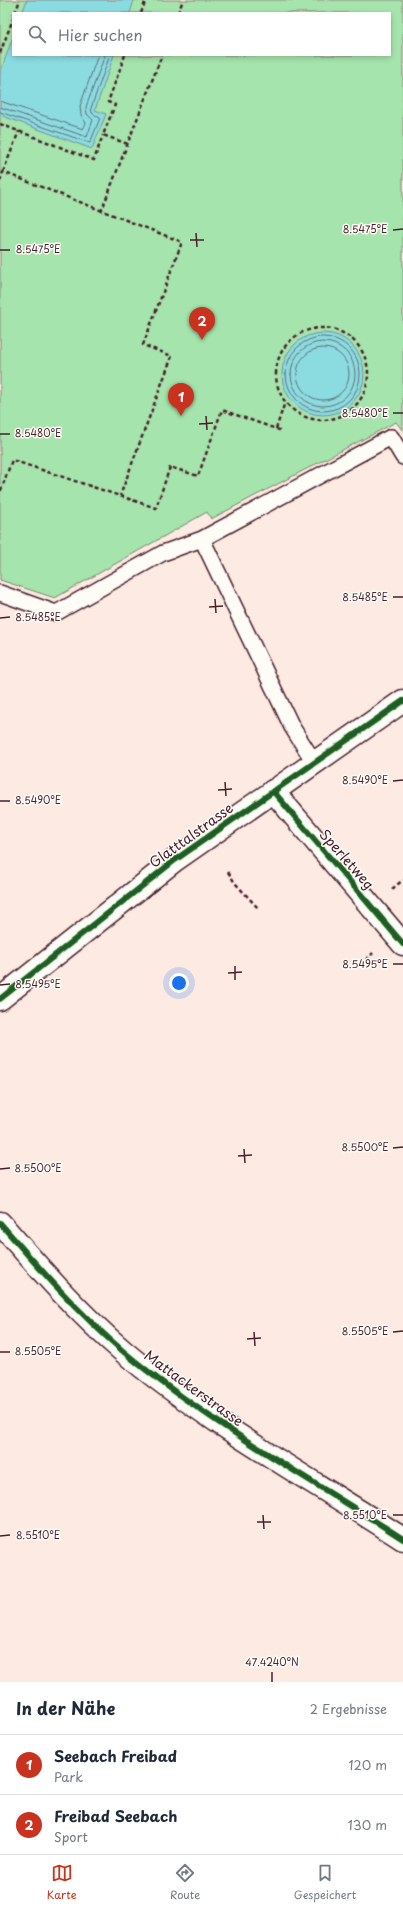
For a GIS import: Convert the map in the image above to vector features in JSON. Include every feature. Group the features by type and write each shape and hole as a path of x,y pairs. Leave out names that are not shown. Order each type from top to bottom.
{"street":[{"name":"Glatttalstrasse","path":"0,999 175,860 403,701"},
{"name":"Sperletweg","path":"273,791 403,944"},
{"name":"Mattackerstrasse","path":"0,1223 49,1280 91,1322 166,1385 215,1421 403,1539"}],"lane":[{"path":"0,593 56,613 163,553 202,540 391,437 403,457"},
{"path":"202,540 292,727 314,762"}],"path":[{"path":"15,12 20,0"},
{"path":"141,12 146,0"},
{"path":"178,12 183,0"},
{"path":"0,53 12,22"},
{"path":"0,124 94,160 115,105 108,102 125,56"},
{"path":"102,212 162,56"},
{"path":"0,181 19,131"},
{"path":"103,135 128,144"},
{"path":"0,168 102,212 182,242 143,345 172,356 120,496"},
{"path":"276,429 285,402 278,387 276,377 278,361 288,343 303,332 319,328 337,330 351,338 358,346 366,360 368,370 367,386 364,396 354,409 337,419 315,420 298,414 285,402"},
{"path":"0,490 12,460 156,508 170,467 198,476 222,410 282,431"},
{"path":"228,872 235,883 258,908"}],"green space":[{"path":"0,0 403,0 403,431 396,422 211,519 207,512 55,598 0,580"}],"water":[{"path":"27,0 134,0 130,12 22,12"},
{"path":"12,40 12,56 114,56 95,110 106,114 92,149 0,115 0,73"},
{"path":"323,333 339,336 352,345 361,358 364,374 361,390 352,403 339,412 323,415 307,412 294,403 285,390 282,374 285,358 294,345 307,336"}],"cycle path":[{"path":"0,999 175,860 403,701"},
{"path":"273,791 403,944"},
{"path":"0,1223 44,1273 91,1322 124,1352 157,1378 225,1427 260,1450 403,1539"}],"place":[{"name":"Freibad Seebach","path":"202,340"},
{"name":"Seebach Freibad","path":"181,416"}]}
